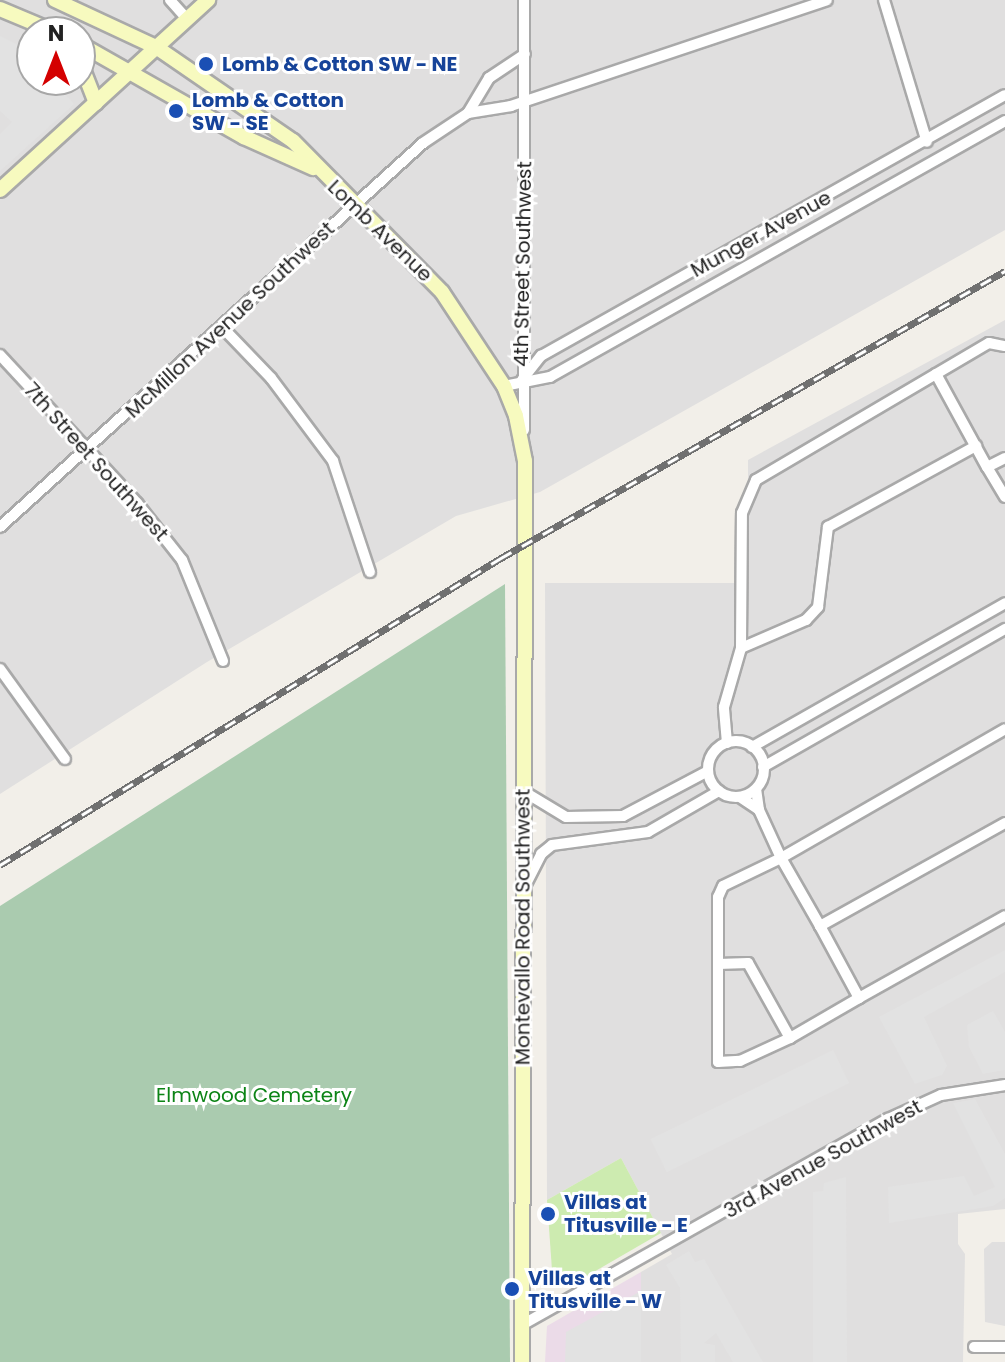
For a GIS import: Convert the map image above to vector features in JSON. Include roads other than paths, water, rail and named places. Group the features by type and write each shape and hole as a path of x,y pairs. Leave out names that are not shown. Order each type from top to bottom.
{"main road":[{"name":"Lomb Avenue","path":"55,0 156,47 265,118 354,207 404,249 442,292 504,386 525,461"},
{"path":"0,190 208,0"},
{"name":"Lomb Avenue","path":"96,53 244,137 319,170"},
{"path":"93,96 96,103"},
{"name":"4th Street Southwest","path":"525,461 525,528"},
{"name":"Montevallo Road Southwest","path":"522,1362 525,528"}],"street":[{"path":"170,0 187,19"},
{"name":"4th Street Southwest","path":"524,0 522,380 525,461"},
{"name":"McMillon Avenue Southwest","path":"0,527 90,451 423,143 468,113 525,99 827,0"},
{"path":"884,0 927,142"},
{"path":"468,113 489,78 525,54"},
{"name":"Munger Avenue","path":"522,380 541,356 927,142 1005,95"},
{"name":"Munger Avenue","path":"504,386 522,380 550,377 1005,121"},
{"path":"865,176 877,195"},
{"path":"692,273 704,291"},
{"path":"222,327 271,378 333,461 370,572"},
{"path":"727,743 724,707 741,648 742,513 756,480 989,343 1005,346"},
{"name":"7th Street Southwest","path":"0,355 90,451 182,560 223,661"},
{"path":"936,374 1005,497"},
{"path":"741,648 806,620 818,607 828,527 976,446"},
{"path":"987,467 1005,458"},
{"path":"719,791 708,771 713,753 727,743 752,747 1005,603"},
{"path":"859,998 781,858 759,810 756,789 763,767 1005,629"},
{"path":"0,669 65,759"},
{"path":"1005,729 781,858 723,886 718,897 718,1062 740,1061 790,1038 1005,916"},
{"path":"752,747 763,767"},
{"path":"523,791 566,817 623,816 708,771"},
{"path":"740,797 756,789"},
{"path":"523,890 541,854 552,845 638,835 719,791 740,797 759,810"},
{"path":"820,926 1005,823"},
{"path":"718,964 748,963 790,1038"},
{"name":"3rd Avenue Southwest","path":"522,1325 932,1097 1005,1085"},
{"path":"974,1347 1005,1347"}],"railway":[{"path":"0,865 501,558 1005,271"}],"place":[{"name":"Lomb & Cotton SW - NE","path":"206,64"},
{"name":"Lomb & Cotton SW - SE","path":"176,111"},
{"name":"Villas at Titusville - E","path":"548,1214"},
{"name":"Villas at Titusville - W","path":"512,1289"}],"park label":[{"name":"Elmwood Cemetery","path":"254,1095"}]}
